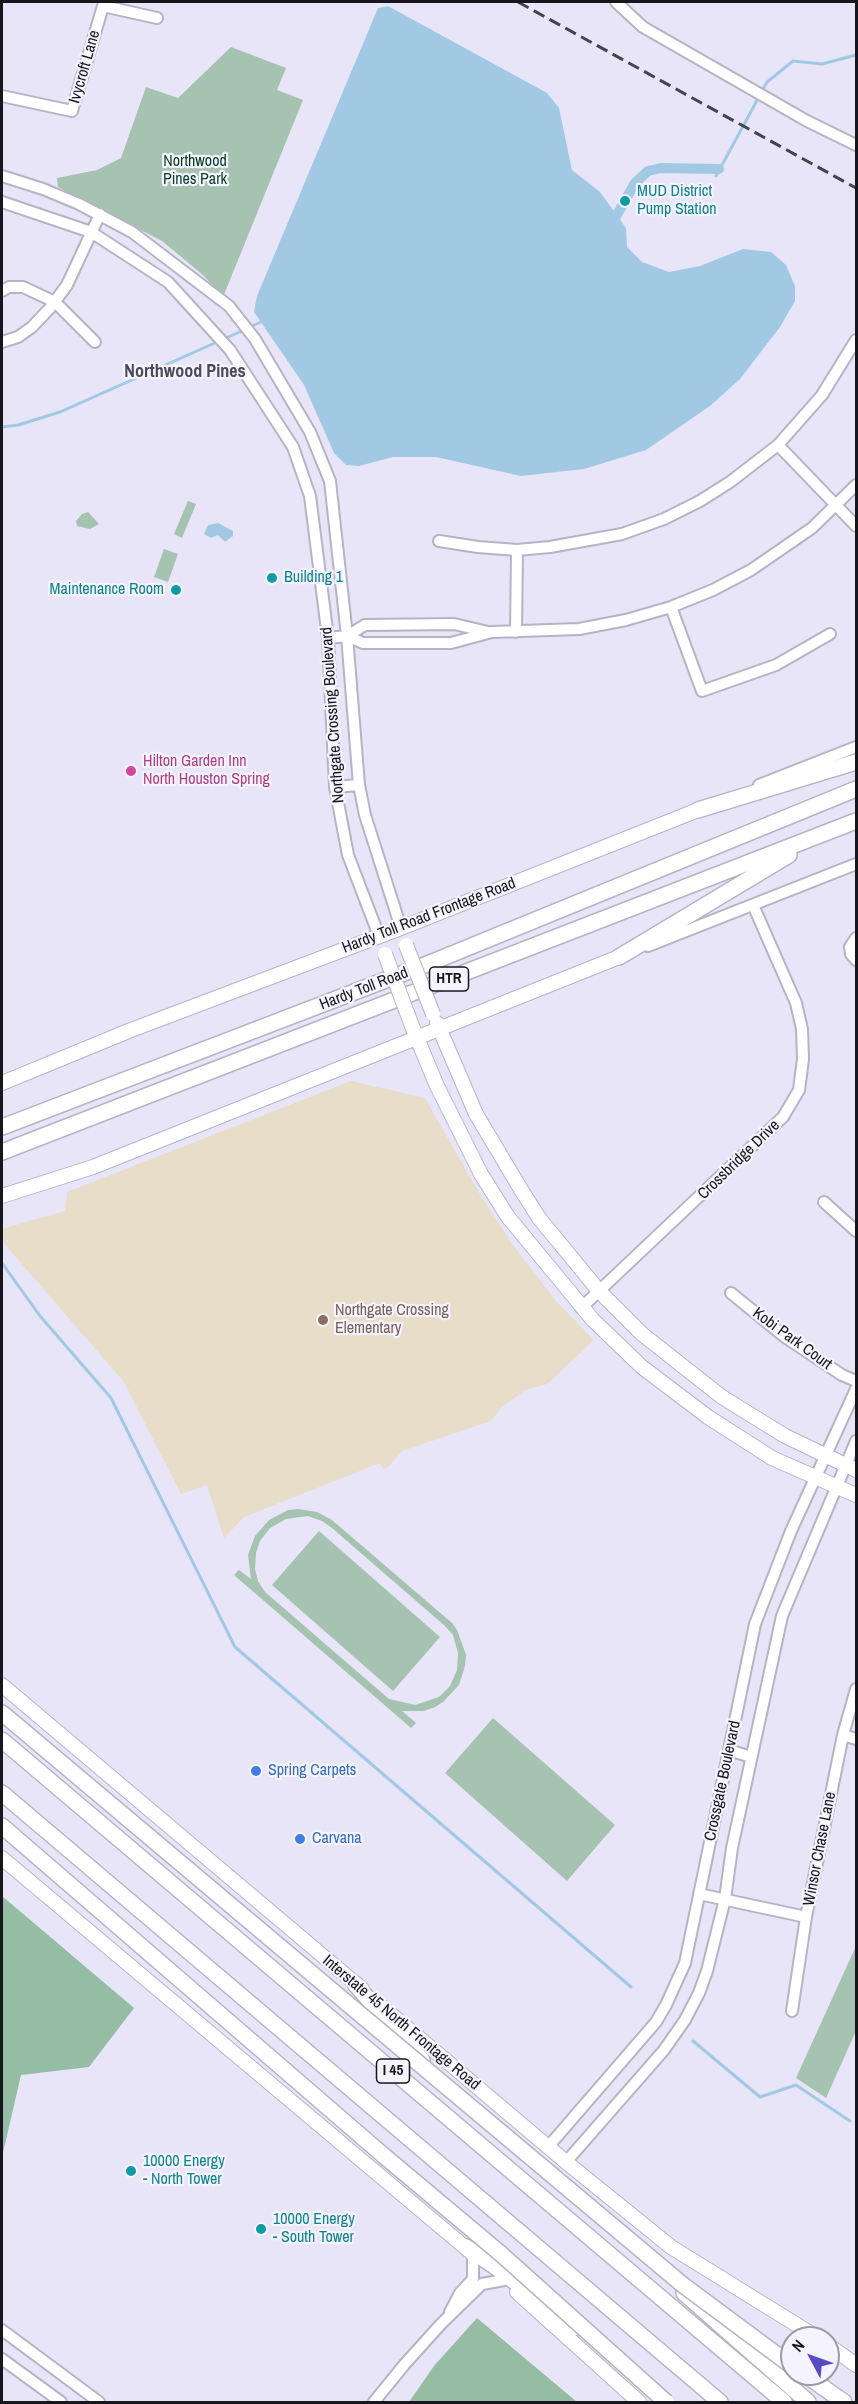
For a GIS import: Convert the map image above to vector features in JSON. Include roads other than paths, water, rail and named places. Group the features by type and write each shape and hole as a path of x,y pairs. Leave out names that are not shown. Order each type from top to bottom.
{"highway":[{"path":"698,810 856,762"},
{"name":"Hardy Toll Road","path":"2,1127 430,963 856,789"},
{"name":"Hardy Toll Road","path":"2,1152 856,821"},
{"path":"619,957 827,833"},
{"path":"2,1713 683,2285 780,2357"},
{"name":"I 45","path":"2,1740 784,2403"},
{"name":"I 45","path":"2,1793 720,2403"},
{"path":"2,1826 501,2254 666,2403"},
{"path":"356,1984 425,2064 808,2403"},
{"path":"470,2251 497,2268 672,2403"},
{"path":"821,2386 844,2403"}],"main road":[{"name":"Hardy Toll Road Frontage Road","path":"2,1083 131,1030 400,928 698,810"},
{"name":"Northgate Crossing Boulevard","path":"400,928 433,1014 476,1114 539,1218 599,1292 642,1334 722,1397 785,1436 851,1468"},
{"name":"Northgate Crossing Boulevard","path":"379,936 414,1032 437,1086 481,1174 508,1218 581,1308 642,1366 708,1417 772,1458 856,1495"},
{"path":"2,1196 93,1167 414,1032 440,1029 619,957"},
{"path":"481,1174 505,1162"},
{"path":"708,1417 722,1397"},
{"name":"Interstate 45 North Frontage Road","path":"2,1685 548,2147 671,2247 799,2326"},
{"path":"2,1858 504,2280 639,2403"},
{"path":"840,2354 856,2365"}],"street":[{"path":"616,2 643,27 778,105 856,145"},
{"name":"Ivycroft Lane","path":"2,96 72,111 103,6 157,18"},
{"name":"Northgate Crossing Boulevard","path":"2,176 43,189 100,214 165,255 229,306 255,339 310,432 330,481 347,636 359,785 365,815 400,928"},
{"name":"Northgate Crossing Boulevard","path":"2,202 91,232 168,282 230,350 293,447 310,496 328,638 335,787 348,855 379,936"},
{"path":"2,342 18,337 32,327 55,302 76,268 100,214"},
{"path":"2,291 9,287 23,287 55,302 95,342"},
{"path":"439,541 517,550 581,543 622,534 664,519 700,501 730,482 778,445 822,395 856,340"},
{"path":"778,445 856,526"},
{"path":"328,638 347,636 364,625 454,624 492,632 579,629 626,620 671,607 713,590 752,570 804,534 856,485"},
{"path":"516,632 517,550"},
{"path":"671,607 702,691 776,665 830,634"},
{"path":"347,636 363,643 451,643 492,632"},
{"name":"Hardy Toll Road Frontage Road","path":"698,810 856,747"},
{"path":"335,787 359,785"},
{"path":"619,957 856,864"},
{"name":"Crossbridge Drive","path":"581,1308 783,1118 799,1089 803,1059 802,1029 796,1003 753,905"},
{"path":"856,938 851,944 850,951 856,960"},
{"path":"824,1202 856,1231"},
{"name":"Kobi Park Court","path":"731,1293 785,1337 842,1375 856,1381"},
{"name":"Crossgate Boulevard","path":"548,2147 651,2028 666,2005 685,1963 755,1624 791,1531 856,1389"},
{"name":"Crossgate Boulevard","path":"566,2162 664,2050 686,2020 707,1971 725,1899 732,1848 782,1616 836,1488 851,1468 856,1441"},
{"path":"760,1610 782,1616"},
{"name":"Winsor Chase Lane","path":"792,2011 806,1917 843,1735 856,1689"},
{"path":"843,1735 856,1740"},
{"path":"729,1750 751,1757"},
{"path":"699,1894 806,1917"},
{"path":"448,2317 460,2293 473,2279 470,2251"},
{"path":"374,2403 404,2365 482,2284 504,2280"},
{"path":"2,2330 99,2403"},
{"path":"2,2359 61,2403"}],"water":[{"path":"388,6 547,93 559,108 572,170 600,192 626,228 627,247 642,262 669,272 700,266 743,249 771,252 786,265 795,286 795,301 780,327 740,379 710,406 646,450 584,469 521,476 436,457 393,457 359,466 346,465 334,453 304,385 254,312 257,296 378,8"},
{"path":"218,523 233,531 233,536 225,542 218,535 211,538 204,534 208,525"}],"waterway":[{"path":"716,176 767,82 793,61 822,64 856,55"},
{"path":"610,227 635,183 648,171 661,168 719,169"},
{"path":"250,327 263,321"},
{"path":"2,427 18,425 60,412 244,330"},
{"path":"2,1263 40,1316 111,1398 235,1647 631,1987"},
{"path":"693,2041 760,2097 796,2085 850,2121"}],"railway":[{"path":"518,2 856,188"}],"place":[{"name":"MUD District Pump Station","path":"625,201"},
{"name":"Building 1","path":"272,578"},
{"name":"Maintenance Room","path":"176,590"},
{"name":"Hilton Garden Inn North Houston Spring","path":"131,771"},
{"name":"Northgate Crossing Elementary","path":"323,1320"},
{"name":"Spring Carpets","path":"256,1771"},
{"name":"Carvana","path":"300,1839"},
{"name":"10000 Energy - North Tower","path":"131,2171"},
{"name":"10000 Energy - South Tower","path":"261,2229"}],"district":[{"name":"Northwood Pines","path":"185,372"}],"park label":[{"name":"Northwood Pines Park","path":"195,171"}]}
